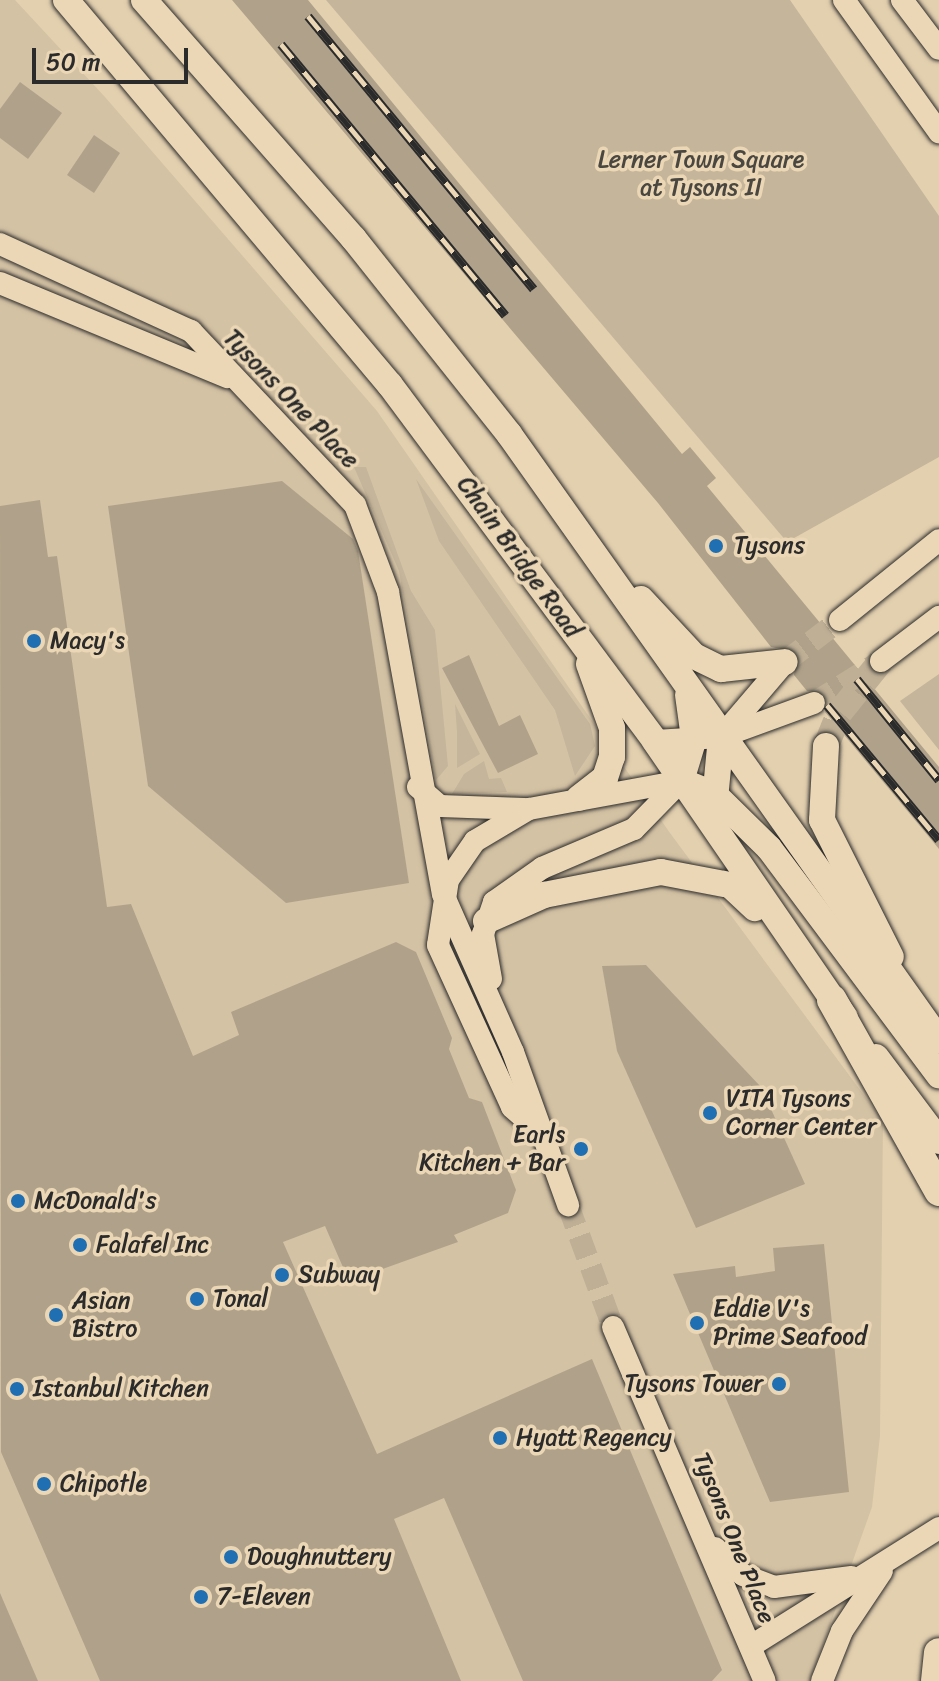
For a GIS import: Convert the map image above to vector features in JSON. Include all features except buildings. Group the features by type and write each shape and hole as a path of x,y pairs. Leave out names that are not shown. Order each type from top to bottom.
{"highway":[{"path":"832,1000 939,1191"},
{"path":"936,1681 939,1653"}],"main road":[{"name":"Chain Bridge Road","path":"66,0 333,310 655,741 832,1000 939,1141"},
{"path":"144,0 354,239 552,491 694,656 721,669 785,662"},
{"path":"154,0 177,37"},
{"path":"552,491 721,737 935,1035"},
{"path":"579,798 605,778 612,757 612,728 582,642"},
{"path":"686,686 693,740 681,781 714,794 769,848 939,1075"},
{"path":"721,737 714,794 723,844"},
{"path":"826,746 818,795 830,846 935,1035"},
{"path":"486,921 512,905 590,883 661,872 701,874 730,885 800,954"}],"street":[{"path":"844,0 939,132"},
{"path":"902,0 939,49"},
{"name":"Tysons One Place","path":"0,244 167,317 191,331 227,377 335,478 372,539 388,592 418,787 443,894 513,1052 537,1129 568,1205"},
{"path":"0,283 227,377"},
{"path":"840,620 939,540"},
{"path":"881,661 939,617"},
{"path":"721,737 785,662"},
{"path":"655,741 721,737 814,703"},
{"path":"418,787 440,806 529,809 681,781"},
{"path":"513,1052 486,962 486,921 512,885 634,829 681,781"},
{"path":"443,894 475,841 529,809"},
{"name":"Tysons One Place","path":"443,894 438,945 512,1107 537,1129"},
{"name":"Tysons One Place","path":"613,1327 708,1541 765,1681"},
{"path":"751,1646 939,1528"},
{"path":"708,1541 743,1575 774,1587 868,1573"},
{"path":"822,1681 870,1584 899,1553"}],"shaded area":[{"path":"0,0 15,0 105,97 377,411 670,833 883,1121 880,1436 872,1507 810,1681 0,1681"}],"green space":[{"name":"Lerner Town Square at Tysons II","path":"326,0 790,0 939,216 939,457 787,542"},
{"path":"354,467 366,467 411,591 435,630 448,766 436,780 399,571"},
{"path":"416,479 590,724 595,746 575,776 555,710 439,541"},
{"path":"939,674 939,750 900,701"},
{"path":"455,704 480,754 457,768 457,732"},
{"path":"484,761 489,779 501,778 507,792 452,794 464,774"}],"tunnel":[{"path":"785,662 840,620"},
{"path":"814,703 881,661"},
{"path":"826,746 840,712 881,661"},
{"path":"568,1205 613,1327"}],"railway":[{"path":"308,16 534,289"},
{"path":"281,44 505,315"},
{"path":"857,679 939,780"},
{"path":"827,705 939,840"}],"place":[{"name":"Tysons","path":"716,546"},
{"name":"Macy's","path":"34,641"},
{"name":"VITA Tysons Corner Center","path":"710,1113"},
{"name":"Earls Kitchen + Bar","path":"581,1149"},
{"name":"McDonald's","path":"18,1201"},
{"name":"Falafel Inc","path":"80,1245"},
{"name":"Subway","path":"282,1275"},
{"name":"Tonal","path":"197,1299"},
{"name":"Asian Bistro","path":"56,1315"},
{"name":"Eddie V's Prime Seafood","path":"697,1323"},
{"name":"Tysons Tower","path":"779,1384"},
{"name":"Istanbul Kitchen","path":"17,1389"},
{"name":"Hyatt Regency","path":"500,1438"},
{"name":"Chipotle","path":"44,1484"},
{"name":"Doughnuttery","path":"231,1557"},
{"name":"7-Eleven","path":"201,1597"}]}
